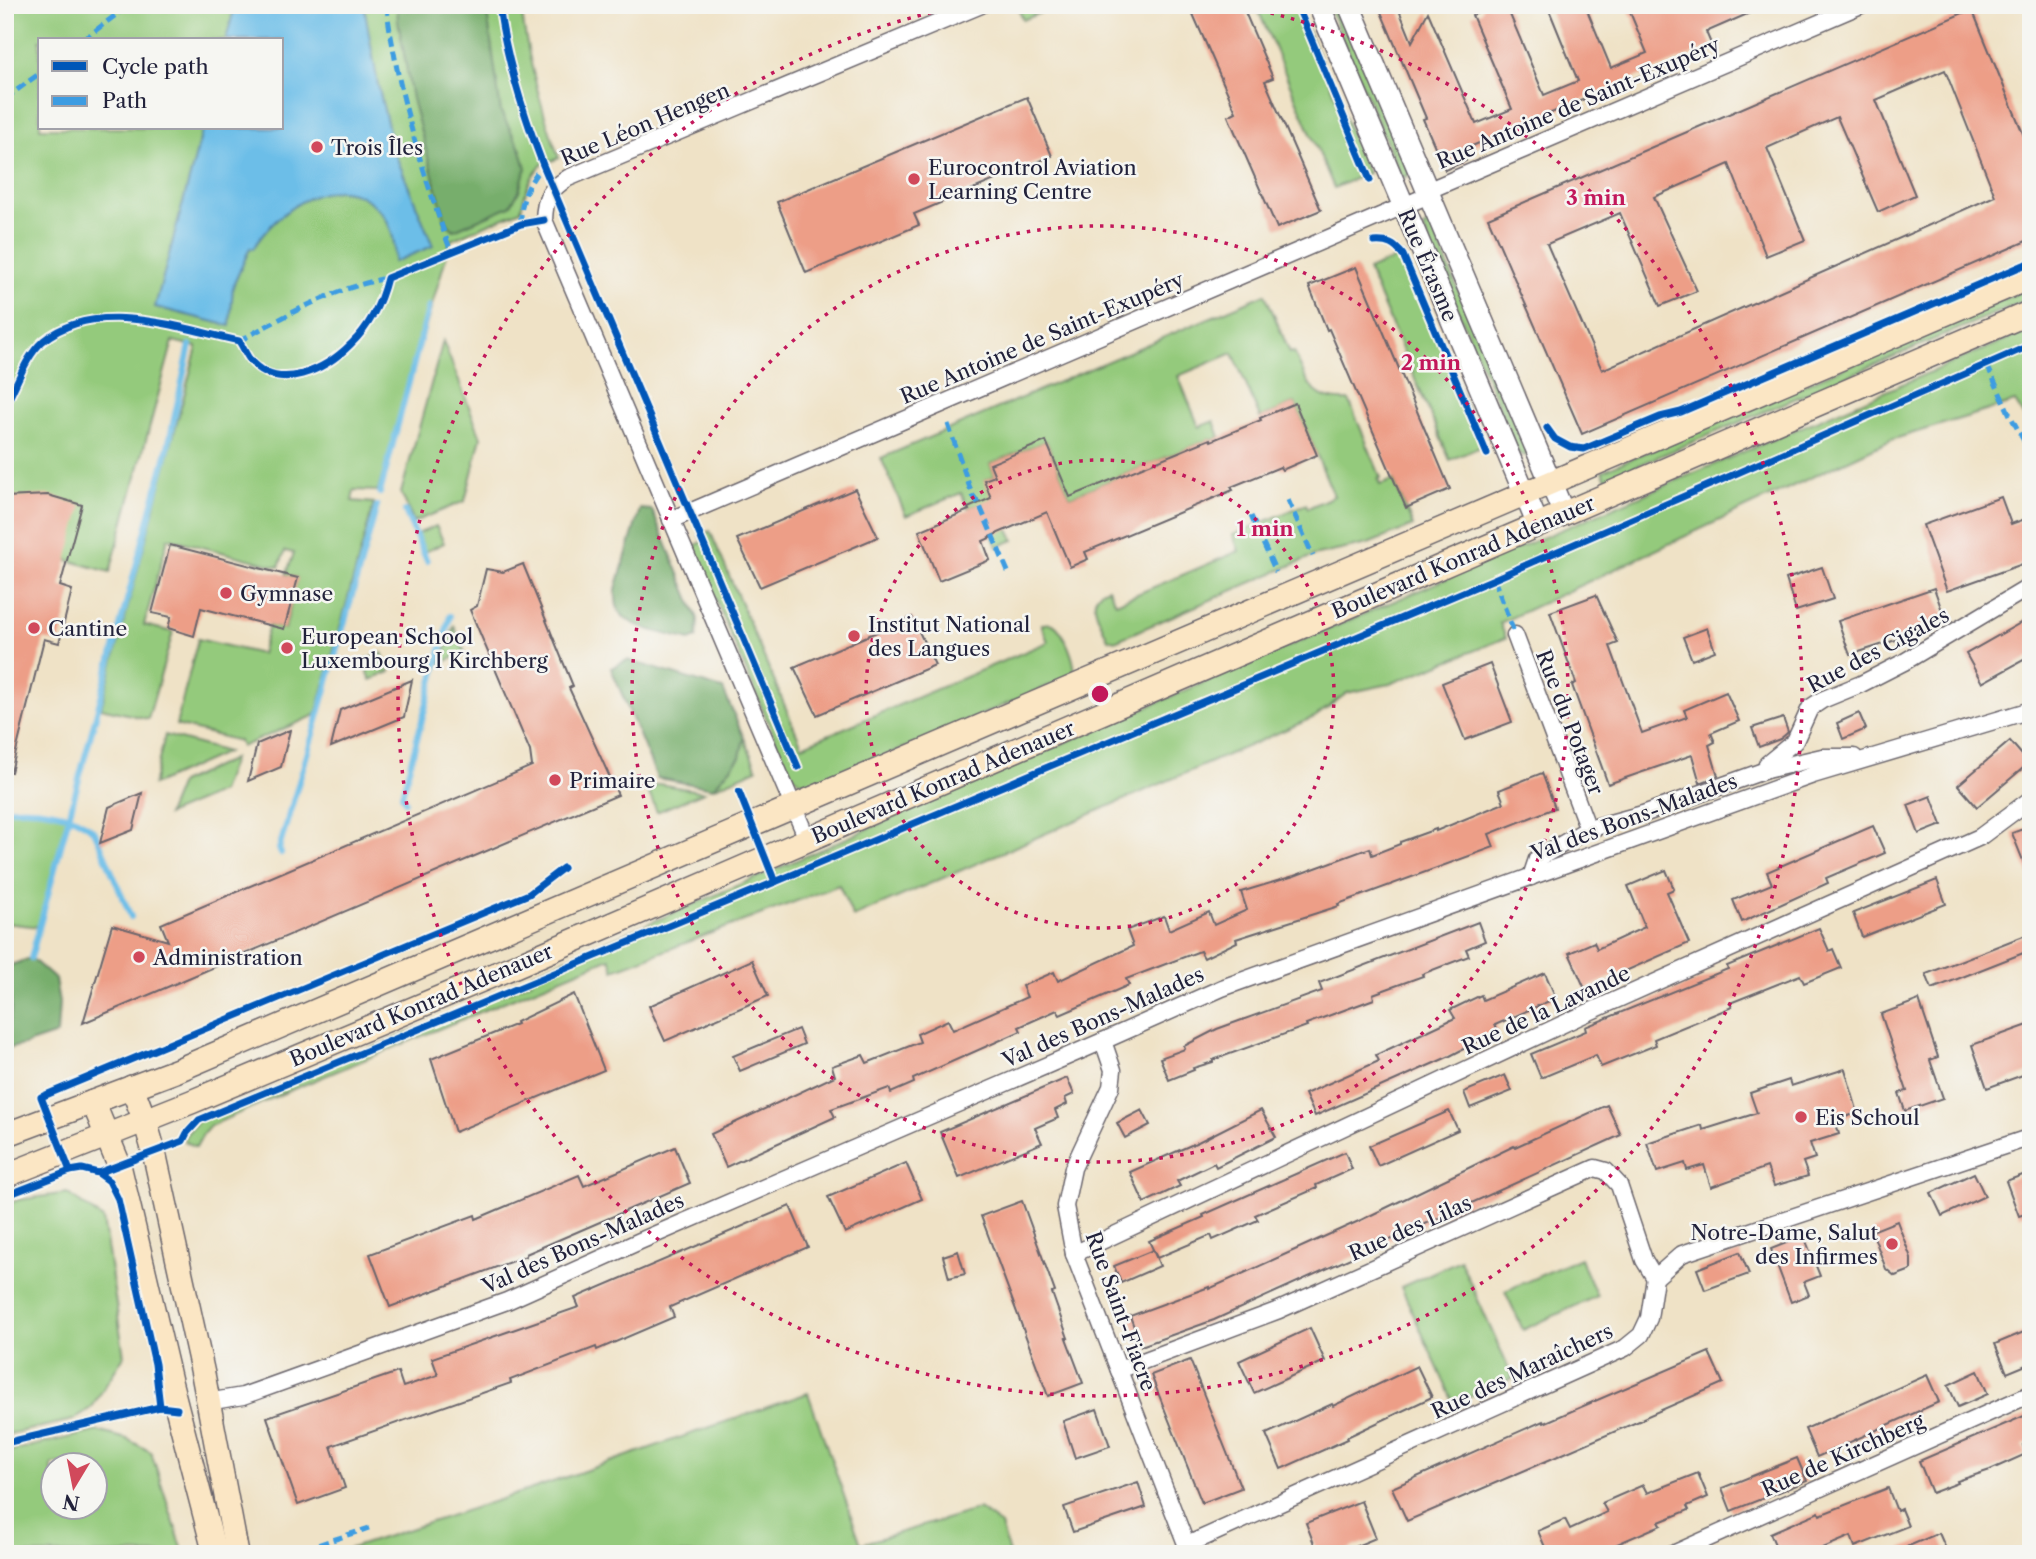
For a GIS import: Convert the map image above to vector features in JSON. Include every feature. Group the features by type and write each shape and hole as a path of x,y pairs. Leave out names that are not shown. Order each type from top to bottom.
{"main road":[{"name":"Boulevard Konrad Adenauer","path":"5,1135 178,1070 2031,277"},
{"name":"Boulevard Konrad Adenauer","path":"5,1176 145,1121 808,841 2031,313"},
{"path":"132,1087 145,1121 200,1361 237,1554"},
{"path":"93,1102 119,1165 177,1409 215,1554"},
{"path":"177,1409 207,1402"}],"street":[{"name":"Rue Léon Hengen","path":"808,841 544,220 544,210 553,188 568,178 981,5"},
{"name":"Rue Érasme","path":"1319,5 1538,525"},
{"name":"Rue Érasme","path":"1349,5 1564,514"},
{"name":"Rue Antoine de Saint-Exupéry","path":"671,520 1403,206 1861,5"},
{"name":"Rue des Cigales","path":"1766,770 1767,764 1794,741 1810,708 1905,662 2031,586"},
{"name":"Rue du Potager","path":"1515,635 1588,830"},
{"name":"Val des Bons-Malades","path":"207,1402 243,1396 507,1301 1222,988 1813,775 2031,710"},
{"name":"Rue des Cigales","path":"1588,830 1643,814 1766,770 1822,757 1875,757"},
{"name":"Rue de la Lavande","path":"1074,1254 1578,1017 1980,837 2031,799"},
{"path":"1531,877 1537,859 1588,830"},
{"name":"Rue Saint-Fiacre","path":"1103,1041 1113,1070 1111,1087 1073,1168 1065,1206 1074,1254 1189,1549"},
{"path":"1656,1278 1682,1254 2031,1137"},
{"name":"Rue des Lilas","path":"1119,1370 1279,1310 1595,1168 1606,1171 1619,1185 1644,1260 1656,1278"},
{"name":"Rue des Maraîchers","path":"1189,1549 1625,1348 1641,1335 1649,1318 1656,1278"},
{"name":"Rue de Kirchberg","path":"1673,1554 2031,1394"}],"green space":[{"path":"5,5 521,5 536,83 559,158 543,164 535,173 521,210 451,240 378,491 354,490 352,501 374,503 316,715 241,747 239,741 176,725 198,639 261,654 269,625 285,629 297,578 286,575 294,553 285,551 279,567 168,538 144,625 173,632 148,719 101,708 197,347 173,341 110,572 67,560 5,497"},
{"path":"397,5 486,5 501,112 521,150 526,168 519,191 510,206 454,230 446,223 412,99"},
{"path":"1032,5 1059,5 1023,20 1019,11"},
{"path":"1256,5 1297,5 1368,173 1334,188"},
{"path":"1328,5 1338,5 1409,171 1406,177 1401,176"},
{"path":"1427,224 1431,225 1526,456 1519,454 1424,230"},
{"path":"1403,255 1483,446 1450,460 1368,270"},
{"path":"2031,287 2031,298 1606,479 1602,471"},
{"path":"1265,294 1290,353 1294,352 1312,388 1327,398 1349,400 1381,478 1378,479 1380,485 1394,480 1413,526 1368,544 1313,556 1115,641 1108,639 1096,610 1096,597 1100,592 1108,588 1116,603 1239,551 1233,535 1306,504 1308,508 1334,496 1295,403 1260,418 1233,353 1178,376 1199,427 1214,421 1220,437 1070,497 1046,441 990,464 995,476 985,480 1014,540 997,547 979,504 968,508 961,493 906,516 881,458"},
{"path":"2031,329 2031,427 2015,402 1891,440 1500,623 1506,638 1390,684 1347,693 1315,717 853,917 839,885 614,970 610,958 210,1126 196,1147 184,1141 187,1133 199,1120 532,981 530,974"},
{"path":"443,341 481,437 465,501 414,522 401,493"},
{"path":"640,509 652,510 698,619 697,637 690,640 631,622 618,608 616,589"},
{"path":"436,526 444,543 425,552 417,534"},
{"path":"710,531 802,746 1048,642 1041,624 1053,624 1061,633 1072,656 1074,675 821,784 801,782 787,767 693,546 703,542 700,535"},
{"path":"454,626 465,653 441,663"},
{"path":"382,653 390,672 371,680 363,661"},
{"path":"627,660 723,689 744,738 740,757 713,788 657,778 611,668"},
{"path":"165,735 227,752 153,785"},
{"path":"744,738 757,769 713,788 740,757"},
{"path":"233,759 221,792 167,815 180,783"},
{"path":"659,784 704,792 657,812 647,789"},
{"path":"21,808 69,816 40,927 5,923 5,810"},
{"path":"31,958 55,979 59,1002 57,1034 5,1049 11,1008 5,967"},
{"path":"67,1193 103,1219 124,1356 92,1407 73,1420 5,1435 5,1205 18,1200"},
{"path":"1580,1258 1597,1296 1523,1330 1505,1291"},
{"path":"1460,1260 1513,1378 1454,1404 1401,1287"},
{"path":"808,1393 861,1544 979,1509 1001,1525 1009,1554 333,1554 538,1487"},
{"path":"97,1431 127,1439 151,1452 184,1554 5,1554 5,1452"}],"water":[{"path":"235,5 364,5 378,85 394,151 433,246 394,262 389,226 377,208 361,196 344,191 326,192 292,208 276,220 253,249 250,248 233,286 230,326 155,307 202,130 284,130 284,38 227,38"}],"building":[{"path":"1189,5 1242,5 1273,78 1265,81 1321,210 1277,228 1228,116 1236,112"},
{"path":"1378,5 1397,5 1412,42 1428,12 1476,124 1512,109 1472,15 1481,12 1484,5 1506,5 1544,95 1578,81 1547,5 1585,5 1611,68 1647,53 1627,5 1768,5 1706,32 1712,46 1462,150 1466,161 1445,170"},
{"path":"1972,9 2031,153 2031,239 1582,434 1488,218","holes":["1945,70 1995,196 1602,370 1547,244 1620,213 1660,306 1697,291 1654,197 1729,164 1766,256 1805,240 1767,148 1837,117 1878,212 1915,195 1876,100"]},
{"name":"Eurocontrol Aviation Learning Centre","path":"1027,97 1052,156 914,214 919,225 806,273 777,202"},
{"path":"1356,267 1450,489 1406,508 1309,286"},
{"path":"1295,403 1317,455 1231,487 1233,490 1085,552 1088,559 1070,567 1047,512 989,537 983,541 990,560 939,581 919,531 991,498 984,480 995,476 990,464 1046,441 1070,497 1210,439 1211,441"},
{"path":"855,489 878,537 760,587 737,539"},
{"name":"Cantine","path":"48,495 82,505 60,586 72,590 59,643 44,639 11,772 5,771 5,497"},
{"path":"2001,497 2011,524 2031,517 2031,561 1947,591 1923,525"},
{"name":"Gymnase","path":"170,545 298,578 284,629 201,608 194,636 168,628 171,617 152,613"},
{"name":"Primaire","path":"523,564 573,686 569,688 618,795 83,1023 112,925 168,941 161,924 532,766 530,751 470,610 477,606 486,569 503,572"},
{"path":"1822,567 1833,599 1796,611 1786,579"},
{"path":"1934,588 1945,619 1913,630 1914,634 1850,655 1838,621"},
{"path":"1596,595 1618,643 1610,646 1642,733 1687,717 1684,710 1726,692 1739,721 1711,733 1715,742 1709,745 1718,776 1700,783 1692,755 1608,784 1572,685 1576,683 1550,612"},
{"path":"912,617 935,665 817,715 794,667"},
{"path":"2031,617 2031,656 1982,683 1966,654"},
{"path":"1707,628 1715,651 1692,660 1683,637"},
{"path":"1490,664 1512,722 1465,740 1442,683"},
{"path":"412,680 404,717 331,747 340,710"},
{"path":"1859,713 1866,729 1843,739 1837,723"},
{"path":"1783,718 1788,732 1780,739 1759,747 1752,728"},
{"path":"290,730 281,767 248,781 257,744"},
{"path":"2010,741 2029,763 1977,807 1958,785"},
{"path":"1542,773 1555,808 1489,834 1494,847 1338,904 1339,906 1236,939 1237,942 1204,958 1200,951 1126,979 1129,985 1060,1015 1057,1010 1019,1027 1021,1031 913,1079 914,1083 891,1093 889,1088 831,1109 835,1117 726,1167 711,1134 835,1076 832,1066 863,1055 867,1063 920,1042 917,1034 948,1020 953,1030 1027,997 1022,986 1054,972 1058,981 1133,946 1127,930 1164,916 1169,930 1209,912 1214,925 1247,910 1241,892 1370,848 1372,855 1400,842 1436,831 1504,803 1499,790"},
{"path":"142,793 133,830 100,843 109,807"},
{"path":"1931,796 1942,825 1919,834 1908,805"},
{"path":"1873,826 1885,853 1826,878 1828,883 1742,922 1733,900 1772,884 1767,872"},
{"path":"2031,826 2031,878 2030,878 2012,833"},
{"path":"1666,870 1674,889 1667,892 1689,943 1585,989 1569,953 1594,942 1597,949 1645,927 1628,886"},
{"path":"1937,880 1946,904 1862,937 1853,913"},
{"path":"1478,922 1485,941 1466,949 1469,956 1373,994 1374,999 1213,1060 1169,1080 1160,1058 1185,1049 1184,1046 1217,1029 1322,991 1319,983"},
{"path":"1819,928 1829,951 1833,949 1841,968 1804,983 1800,975 1730,1003 1732,1007 1654,1039 1656,1045 1601,1067 1596,1055 1541,1078 1531,1054 1586,1031 1585,1027 1728,969 1727,966"},
{"path":"2031,933 2031,950 1932,989 1926,974"},
{"path":"752,960 768,996 665,1041 649,1006"},
{"path":"1545,973 1556,998 1495,1025 1498,1031 1450,1056 1315,1116 1305,1094 1379,1061 1376,1055 1455,1018 1450,1010 1481,995 1483,1000"},
{"path":"574,994 604,1070 455,1132 431,1059 517,1024 516,1022"},
{"path":"1919,1000 1938,1057 1930,1060 1943,1098 1905,1111 1899,1093 1907,1091 1881,1014"},
{"path":"2031,1024 2031,1072 1987,1088 1972,1045"},
{"path":"798,1029 804,1044 740,1071 733,1056"},
{"path":"1845,1069 1858,1113 1835,1120 1839,1134 1810,1143 1815,1158 1803,1162 1808,1176 1774,1186 1767,1167 1711,1187 1704,1165 1687,1170 1685,1163 1657,1172 1647,1143 1702,1125 1703,1130 1757,1113 1750,1093 1789,1080 1791,1086"},
{"path":"1505,1075 1512,1091 1470,1108 1464,1092"},
{"path":"1067,1078 1074,1094 1065,1098 1067,1104 1055,1110 1058,1118 1035,1128 1042,1143 959,1178 940,1132"},
{"path":"1607,1105 1621,1135 1214,1320 1141,1346 1130,1316 1209,1289"},
{"path":"1142,1110 1150,1125 1125,1138 1117,1123"},
{"path":"1261,1110 1276,1137 1216,1167 1214,1163 1177,1181 1180,1186 1144,1203 1130,1172"},
{"path":"1449,1111 1458,1130 1378,1166 1369,1146"},
{"path":"675,1147 690,1183 526,1256 390,1307 370,1254 475,1215 476,1219 579,1175 584,1186"},
{"path":"1345,1152 1352,1169 1316,1185 1317,1188 1255,1215 1258,1220 1213,1240 1211,1235 1157,1258 1149,1241"},
{"path":"906,1163 922,1199 845,1233 828,1197"},
{"path":"2031,1172 2031,1212 2019,1216 2006,1181"},
{"path":"1974,1173 1985,1196 1942,1216 1931,1193"},
{"path":"1022,1201 1055,1292 1052,1293 1083,1383 1048,1396 981,1216"},
{"path":"790,1206 808,1247 670,1307 674,1317 597,1350 596,1347 510,1380 511,1383 331,1446 345,1488 298,1505 267,1417 398,1372 403,1387 438,1375 432,1358 579,1307 575,1298"},
{"name":"Notre-Dame, Salut des Infirmes","path":"1897,1221 1911,1258 1911,1270 1895,1276 1886,1269 1872,1231"},
{"path":"1804,1236 1820,1276 1804,1282 1809,1295 1791,1302 1771,1249"},
{"path":"1153,1250 1160,1266 1121,1283 1114,1266"},
{"path":"958,1251 965,1274 949,1278 943,1256"},
{"path":"1740,1252 1749,1274 1705,1290 1697,1269"},
{"path":"1310,1328 1325,1361 1254,1393 1239,1361"},
{"path":"2031,1329 2031,1363 2007,1373 1995,1344"},
{"path":"1709,1352 1723,1383 1407,1521 1392,1488"},
{"path":"1190,1360 1241,1488 1202,1503 1151,1375"},
{"path":"1417,1366 1432,1397 1281,1469 1266,1434"},
{"path":"1978,1371 1988,1394 1958,1407 1948,1385"},
{"path":"1927,1375 1939,1402 1817,1457 1805,1429"},
{"path":"1097,1409 1110,1446 1075,1458 1063,1421"},
{"path":"2031,1413 2031,1442 2023,1445 2026,1454 1932,1493 1919,1461"},
{"path":"1797,1458 1807,1481 1731,1511 1722,1488"},
{"path":"1698,1473 1708,1497 1687,1506 1689,1510 1659,1522 1661,1525 1617,1544 1619,1546 1602,1554 1548,1554 1538,1531 1565,1519 1570,1529 1607,1512 1602,1503 1643,1485 1647,1493"},
{"path":"1138,1482 1146,1507 1073,1532 1064,1507"},
{"path":"1888,1488 1897,1511 1901,1509 1908,1526 1855,1547 1851,1536 1809,1554 1779,1554 1770,1533 1819,1512 1820,1515"},
{"path":"1361,1501 1376,1538 1337,1554 1318,1554 1306,1523"},
{"path":"1939,1533 1946,1549 1936,1554 1890,1554"}],"waterway":[{"path":"380,493 429,306"},
{"path":"31,958 168,447 190,345"},
{"path":"281,853 279,849 377,506"},
{"path":"405,511 427,561"},
{"path":"405,801 402,795 450,616"},
{"path":"5,810 53,812 76,819 95,832 131,917"}],"marked path":[{"path":"86,38 129,5"},
{"path":"387,5 407,112 451,252"},
{"path":"5,99 38,74"},
{"path":"521,224 526,192 543,165"},
{"path":"239,341 329,296 387,278"},
{"path":"1987,365 2031,454"},
{"path":"948,424 972,494 979,504 1009,574"},
{"path":"1288,500 1313,556"},
{"path":"1251,516 1276,572"},
{"path":"1494,579 1515,635"},
{"path":"290,1554 369,1528"}],"cycle path":[{"path":"499,5 516,86 543,165 798,767"},
{"path":"1297,5 1370,180"},
{"path":"5,406 26,363 43,341 64,328 113,318 165,324 239,341 250,360 262,370 274,375 302,374 329,362 357,337 374,314 387,278 521,224 544,220"},
{"path":"1374,242 1390,244 1403,255 1487,454"},
{"path":"1547,428 1555,439 1570,447 1584,449 1660,417 1681,412 2031,262"},
{"path":"5,1196 70,1171 82,1169 98,1173 183,1141 199,1120 775,882 1494,579 2031,345"},
{"path":"739,792 775,882"},
{"path":"70,1171 41,1097 529,894 563,868"},
{"path":"98,1173 109,1181 118,1199 155,1364 160,1407"},
{"path":"5,1443 160,1407 177,1409"}],"place":[{"name":"Trois Îles","path":"317,147"},
{"name":"Eurocontrol Aviation Learning Centre","path":"914,179"},
{"name":"Gymnase","path":"226,593"},
{"name":"Cantine","path":"34,628"},
{"name":"Institut National des Langues","path":"854,636"},
{"name":"European School Luxembourg I Kirchberg","path":"287,648"},
{"name":"Primaire","path":"555,780"},
{"name":"Administration","path":"139,957"},
{"name":"Eis Schoul","path":"1801,1117"},
{"name":"Notre-Dame, Salut des Infirmes","path":"1892,1244"}]}
